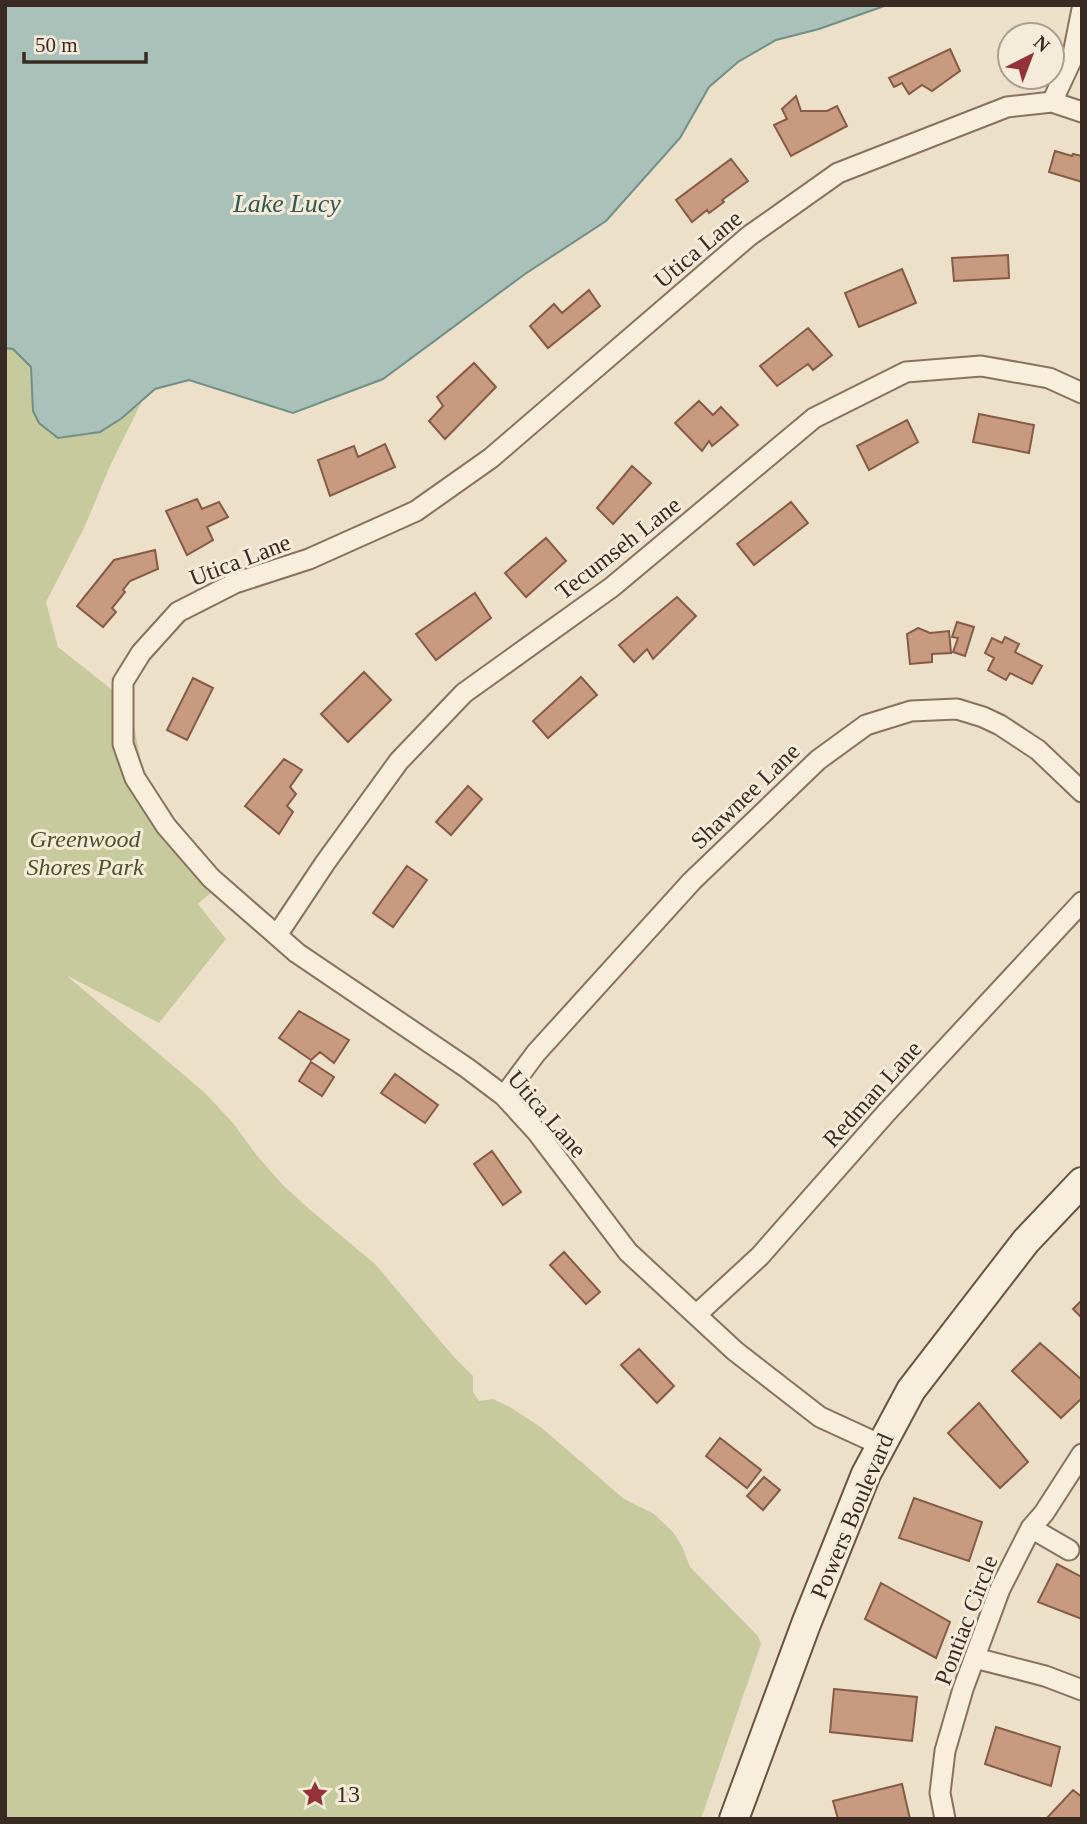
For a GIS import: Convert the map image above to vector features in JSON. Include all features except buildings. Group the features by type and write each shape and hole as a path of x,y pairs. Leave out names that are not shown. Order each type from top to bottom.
{"main road":[{"name":"Powers Boulevard","path":"734,1819 866,1474 911,1390 1026,1241 1082,1182"}],"street":[{"path":"1052,102 1072,58 1082,9"},
{"name":"Utica Lane","path":"881,1445 820,1417 735,1351 696,1315 628,1252 537,1132 504,1096 298,953 211,878 166,826 135,778 123,744 123,682 141,653 178,612 236,583 309,559 416,511 491,458 749,236 838,173 1007,107 1052,102 1082,112"},
{"name":"Tecumseh Lane","path":"277,935 399,761 464,693 612,587 814,418 906,372 981,366 1049,378 1082,393"},
{"name":"Shawnee Lane","path":"504,1096 536,1053 692,881 818,760 866,725 911,711 957,709 983,717 1038,750 1082,792"},
{"name":"Redman Lane","path":"696,1315 760,1256 887,1112 1082,902"},
{"name":"Pontiac Circle","path":"945,1819 940,1793 945,1751 1000,1589 1031,1528 1044,1513 1082,1454"},
{"path":"1031,1528 1069,1550"},
{"path":"975,1658 1045,1676 1082,1690"}],"green space":[{"name":"Greenwood Shores Park","path":"5,348 13,349 31,367 33,411 122,418 142,401 110,466 85,526 46,602 58,647 130,704 148,800 172,848 213,891 198,904 226,939 159,1023 66,975 204,1092 282,1184 375,1264 473,1376 473,1392 479,1401 493,1399 510,1407 542,1428 624,1499 654,1514 673,1532 690,1567 758,1636 761,1644 701,1819 5,1819"}],"water":[{"name":"Lake Lucy","path":"5,5 887,5 819,29 776,40 738,62 709,87 680,138 606,221 525,274 383,379 293,413 189,380 155,389 122,418 100,432 58,438 39,423 33,411 31,367 13,349 5,348"}],"place":[{"name":"13","path":"315,1794"}]}
